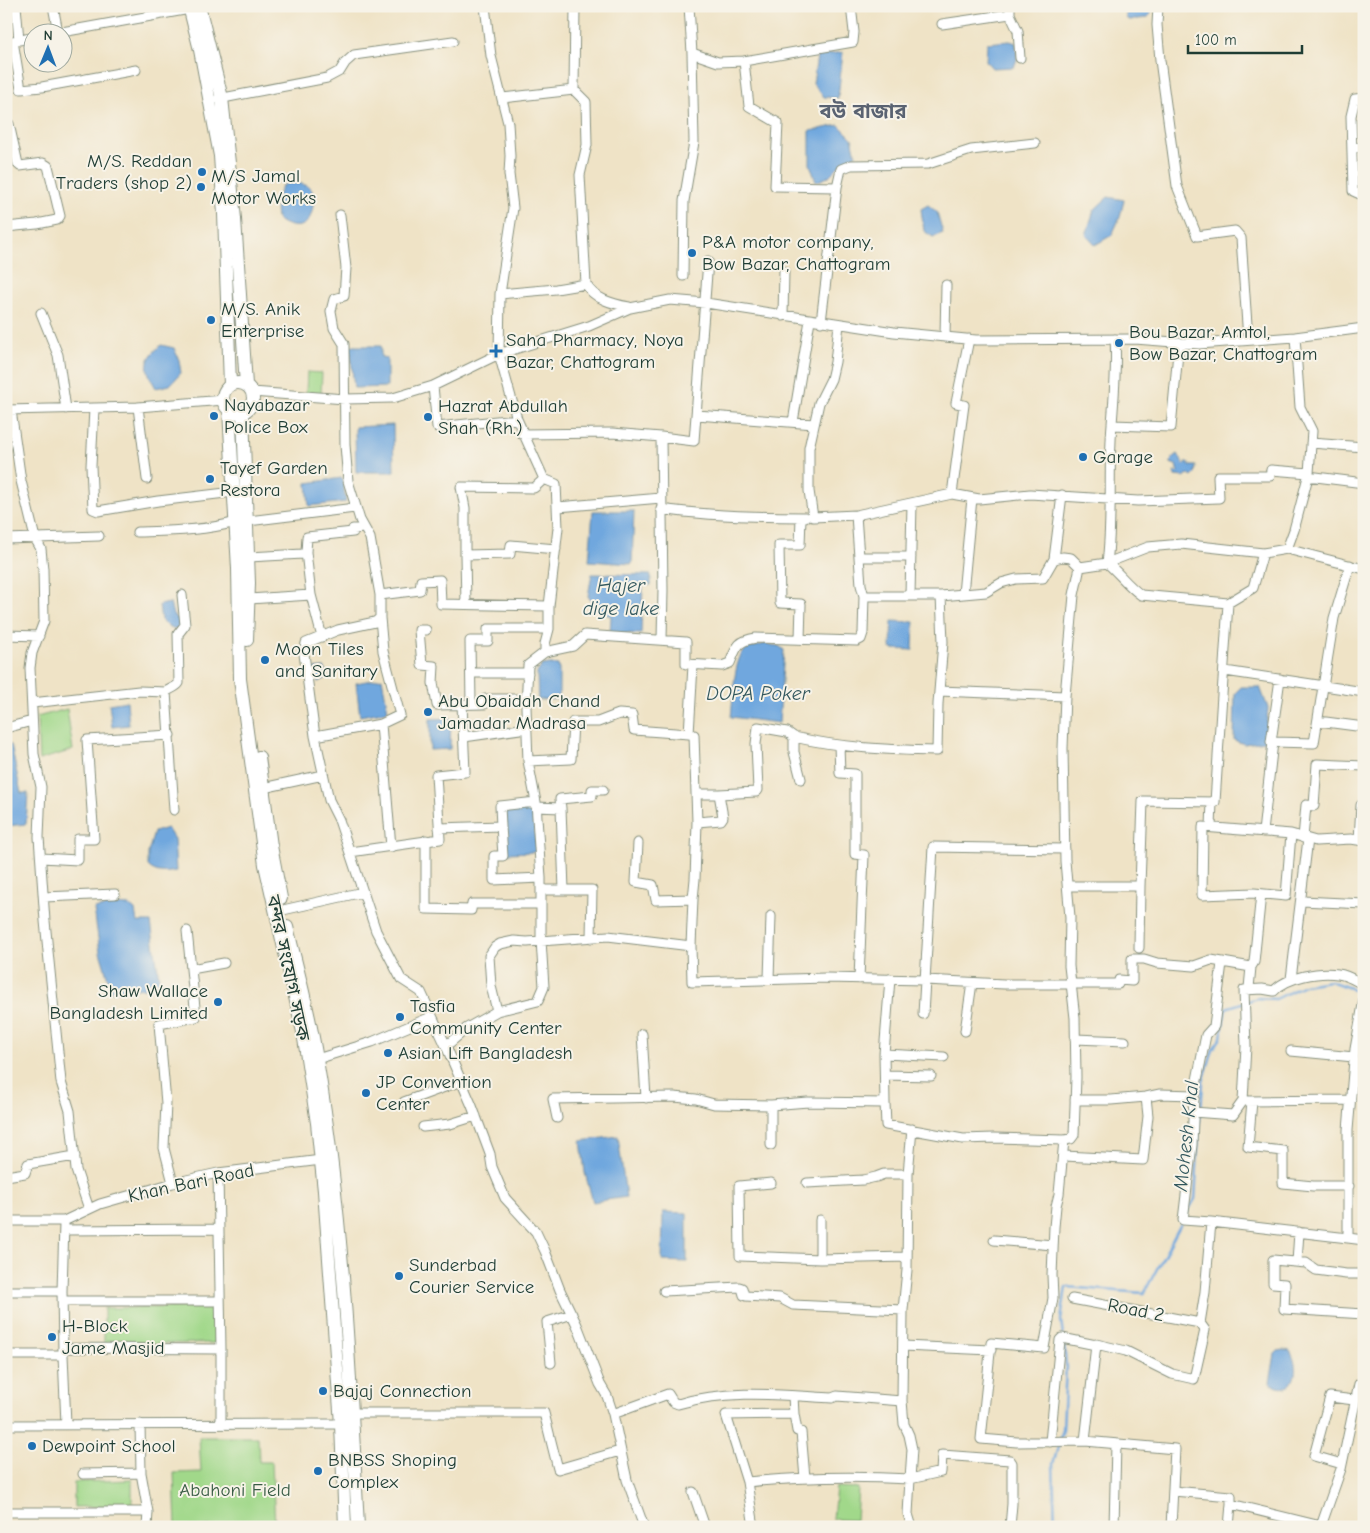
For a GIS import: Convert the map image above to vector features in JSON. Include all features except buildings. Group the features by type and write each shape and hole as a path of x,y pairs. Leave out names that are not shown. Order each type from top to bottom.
{"highway":[{"path":"193,7 216,100 235,219 249,389 254,397 251,407 244,413 234,413 226,405 225,393 230,385 223,195 216,100"},
{"path":"230,385 249,389"},
{"name":"বন্দর সংযোগ সড়ক","path":"226,405 234,492 249,557 246,654 270,846 317,1059 331,1157 338,1227 346,1419 345,1527"},
{"name":"বন্দর সংযোগ সড়ক","path":"244,413 240,679 264,865 303,1032 322,1160 358,1527"}],"street":[{"path":"16,6 13,41 21,89 136,70"},
{"path":"52,6 56,22"},
{"path":"484,6 491,56 508,131 509,174 513,208 500,294 499,354 522,434 544,479 556,484 558,528 549,606 549,629 545,652"},
{"path":"575,6 574,90 586,102 587,144 580,175 586,284 589,290 610,303 630,308"},
{"path":"683,276 684,201 694,142 689,6"},
{"path":"692,53 718,62 744,61 854,42 851,6"},
{"path":"1158,6 1157,25 1160,60 1178,186 1197,236 1235,231 1241,238 1248,339"},
{"path":"72,30 193,7"},
{"path":"942,24 1010,10 1018,31 1020,58"},
{"path":"216,100 327,78 340,71 345,63 354,55 453,42"},
{"path":"744,61 748,106 778,123 775,186 837,187"},
{"path":"502,98 574,90"},
{"path":"1364,98 1355,99 1351,116 1353,191 1364,196"},
{"path":"6,227 57,220 60,216 48,166 43,164 20,166 18,164 9,124"},
{"path":"821,322 837,187 841,169 851,165 928,164 971,150 1035,143"},
{"path":"1353,148 1364,147"},
{"path":"315,736 381,724 400,715 384,651 380,618 380,595 370,538 355,508 348,481 344,445 344,344 334,328 331,311 334,299 344,296 346,268 340,215"},
{"path":"522,434 612,433 694,441 708,261"},
{"path":"783,316 784,270"},
{"path":"500,294 556,289 586,284"},
{"path":"945,337 946,285"},
{"path":"249,389 345,399 393,398 433,386 499,354 589,326 630,308 670,300 706,303 894,332 969,339 1115,339 1199,344 1248,339 1295,338 1364,328"},
{"path":"41,312 58,355 66,409"},
{"path":"793,422 810,320"},
{"path":"813,517 809,490 809,448 819,403 831,379 835,362 839,324"},
{"path":"1287,549 1294,530 1308,475 1312,431 1300,407 1295,338"},
{"path":"952,494 964,405 956,403 969,339"},
{"path":"1107,563 1115,339"},
{"path":"1112,424 1171,427 1179,342"},
{"path":"433,386 437,427 517,419"},
{"path":"90,1209 76,1170 70,1111 61,1082 39,837 41,787 34,754 30,668 32,653 44,621 43,569 40,549 35,538 22,481 9,410 226,405"},
{"path":"138,407 147,479"},
{"path":"94,409 91,466 93,509 98,511 158,501 234,492"},
{"path":"697,415 814,424"},
{"path":"661,437 662,640"},
{"path":"1311,442 1364,447"},
{"path":"661,509 687,513 771,518 856,515 952,494 979,499 1030,494 1138,501 1218,498 1218,476 1270,476 1271,470 1364,483"},
{"path":"466,604 464,508 461,487 534,488 544,479"},
{"path":"864,596 941,596 986,592 1001,583 1016,579 1043,578 1054,560 1062,495"},
{"path":"558,508 661,498"},
{"path":"963,594 972,498"},
{"path":"910,596 912,502"},
{"path":"136,532 172,531 355,508"},
{"path":"446,1046 455,1036 496,1011 538,1001 544,987 540,904 541,878 536,804 528,761 526,698 528,665 545,652 573,646 585,635 686,642 686,664 722,666 730,662 738,644 746,639 856,641 861,639 863,633 864,596 861,585 856,515"},
{"path":"800,639 801,604 780,603 779,546 800,545 801,517"},
{"path":"322,637 311,595 306,552 307,537 353,532 353,529 364,528"},
{"path":"6,539 99,536"},
{"path":"1080,567 1107,563 1148,547 1180,544 1263,553 1287,549 1364,569"},
{"path":"465,555 510,554 511,545 556,548"},
{"path":"249,557 303,554 306,552"},
{"path":"1107,563 1119,573 1131,588 1141,595 1228,603 1253,588 1263,553"},
{"path":"859,557 911,557"},
{"path":"1054,560 1063,557 1071,558 1080,567"},
{"path":"1273,742 1314,743 1334,618 1350,565"},
{"path":"890,979 884,1054 886,1125 963,1139 1071,1139 1074,1135 1075,1100 1074,1005 1069,966 1070,917 1065,849 1062,748 1074,595 1080,567"},
{"path":"380,595 420,590 421,581 440,580 441,604 549,606"},
{"path":"32,703 139,691 166,692 179,683 178,634 185,625 182,595"},
{"path":"249,599 311,595"},
{"path":"696,794 756,792 758,790 756,744 758,727 787,732 794,737 876,750 937,751 943,642 941,596"},
{"path":"1211,827 1225,671 1228,603"},
{"path":"380,618 375,622 338,630 306,643 304,654 315,736 329,800 339,820 376,931 401,979 420,992 476,1116 490,1154 492,1167 505,1198 536,1232 552,1265 560,1290 572,1314 600,1384 607,1396 613,1414 629,1488 644,1527"},
{"path":"350,852 440,839 436,775 465,772 464,737 471,673 470,641 488,641 488,629 549,629"},
{"path":"426,630 419,630 422,665 434,666 433,683 437,705 485,704 485,699 526,698"},
{"path":"6,635 38,636"},
{"path":"689,734 693,664"},
{"path":"1225,671 1364,692"},
{"path":"471,673 528,673"},
{"path":"1263,832 1273,742 1271,742 1280,679"},
{"path":"939,691 1065,696"},
{"path":"166,692 174,810"},
{"path":"528,761 571,759 573,722 598,722 619,714 632,714 634,730 694,736 696,822 691,946 692,982 769,979 890,979 972,983 1118,984 1119,980 1132,981 1132,959 1194,966 1211,960 1251,967"},
{"path":"6,728 32,721"},
{"path":"1318,721 1364,727"},
{"path":"381,724 391,847"},
{"path":"464,737 527,728"},
{"path":"41,858 78,860 78,839 94,839 87,740 170,735"},
{"path":"794,737 794,752 801,778"},
{"path":"839,745 840,773 855,774 855,854 864,855 859,979"},
{"path":"1291,979 1302,901 1306,805 1314,806 1317,764 1364,766"},
{"path":"263,788 323,775"},
{"path":"564,890 560,799 592,796 592,790 603,790"},
{"path":"696,822 722,820 719,794"},
{"path":"1139,948 1143,801 1212,802"},
{"path":"541,878 494,880 494,856 503,856 500,806 536,804 561,808"},
{"path":"1291,834 1286,896 1261,894 1202,895 1203,827 1291,834 1316,842 1361,840 1362,805 1364,805"},
{"path":"439,828 501,826"},
{"path":"426,840 426,909 471,910 472,904 540,904"},
{"path":"638,843 636,882 653,885 656,900 693,899"},
{"path":"923,1014 933,847 1065,849"},
{"path":"1068,886 1140,886"},
{"path":"541,890 592,890 591,938"},
{"path":"283,910 363,892"},
{"path":"44,897 115,894"},
{"path":"1249,988 1251,967 1254,962 1261,894"},
{"path":"1302,901 1364,904"},
{"path":"769,979 771,916"},
{"path":"173,1183 164,1148 166,1102 159,1024 196,1018 187,931"},
{"path":"496,1011 491,986 489,956 495,947 500,944 514,941 528,942 608,936 691,946"},
{"path":"1222,963 1214,1026 1206,1035 1194,1095 1192,1145 1183,1220 1364,1240"},
{"path":"190,969 224,964"},
{"path":"1349,1186 1313,1186 1283,1182 1283,1150 1248,1147 1244,990 1249,988 1274,991 1291,979 1321,974 1338,974 1349,977 1364,985"},
{"path":"965,1031 972,983"},
{"path":"1348,1238 1348,1130 1354,1057 1364,999"},
{"path":"317,1059 372,1042 431,1016"},
{"path":"642,1034 646,1098"},
{"path":"1074,1039 1124,1041"},
{"path":"1291,1051 1354,1057"},
{"path":"884,1054 944,1057"},
{"path":"885,1075 931,1076"},
{"path":"404,1102 461,1081"},
{"path":"1075,1100 1146,1098 1160,1094 1194,1095"},
{"path":"556,1118 553,1099 674,1097 714,1104 885,1103"},
{"path":"1064,1156 1143,1160 1148,1116 1146,1098"},
{"path":"1193,1112 1233,1115 1247,1101 1351,1100"},
{"path":"771,1105 771,1145"},
{"path":"422,1127 450,1124 476,1116"},
{"path":"912,1129 908,1174 907,1257 902,1346 904,1424 912,1449 908,1514 912,1527"},
{"path":"1064,1140 1064,1156 1060,1194 1056,1206 1053,1245 1053,1298 1044,1348 992,1343 981,1439 1016,1442 1085,1441 1175,1449 1171,1527"},
{"path":"6,1176 25,1173 28,1164 75,1156"},
{"name":"Khan Bari Road","path":"64,1225 100,1204 173,1183 218,1173 322,1160"},
{"path":"218,1173 221,1424"},
{"path":"807,1183 863,1180 884,1174 908,1174"},
{"path":"772,1183 740,1186 740,1256 820,1258 907,1257"},
{"path":"820,1220 820,1258"},
{"path":"6,1221 64,1225 219,1229"},
{"path":"1050,1442 1060,1340 1062,1338 1126,1351 1172,1374 1194,1379 1205,1330 1200,1323 1205,1292 1211,1222"},
{"path":"64,1225 62,1296 66,1424"},
{"path":"1297,1262 1300,1232"},
{"path":"994,1240 1053,1245"},
{"path":"1364,1274 1316,1270 1306,1263 1273,1260 1273,1283 1285,1284 1284,1309 1364,1314"},
{"path":"664,1291 739,1287 742,1288 746,1296 780,1298 796,1306 903,1310"},
{"path":"6,1291 62,1296 220,1301"},
{"name":"Road 2","path":"1072,1299 1200,1323"},
{"path":"551,1363 547,1322 572,1314"},
{"path":"1085,1441 1096,1345"},
{"path":"902,1346 991,1350"},
{"path":"6,1355 221,1349"},
{"path":"1231,1504 1321,1526 1342,1464 1358,1384 1364,1380"},
{"path":"613,1414 668,1394 673,1402 678,1404 693,1400 742,1394 832,1398 837,1396 902,1401"},
{"path":"793,1396 797,1431 801,1432 805,1478"},
{"path":"1342,1464 1314,1456 1330,1397 1354,1400"},
{"path":"6,1424 221,1424 544,1412 558,1468 620,1451"},
{"path":"754,1527 747,1482 726,1415 794,1414"},
{"path":"140,1424 141,1473 148,1512 146,1527"},
{"path":"1114,1527 1116,1444"},
{"path":"747,1482 805,1478 872,1477 910,1479 942,1472 942,1455 1008,1459 1012,1463 1010,1527"},
{"path":"83,1474 141,1473"},
{"path":"1172,1491 1232,1496 1230,1527"},
{"path":"693,1492 705,1527"},
{"path":"6,1512 148,1512"}],"green space":[{"path":"307,372 322,373 321,394 306,393"},
{"path":"67,709 73,750 39,760 37,717"},
{"path":"215,1307 216,1343 104,1344 104,1308"},
{"name":"Abahoni Field","path":"199,1437 258,1437 259,1462 272,1462 275,1527 176,1527 174,1473 201,1472"},
{"path":"132,1480 132,1506 74,1507 74,1482"},
{"path":"836,1487 858,1488 856,1520 833,1519"}],"water":[{"path":"1126,6 1150,8 1151,14 1147,18 1129,20 1126,18"},
{"path":"1010,41 1016,43 1017,59 1014,67 992,68 986,61 987,43"},
{"path":"843,52 838,98 824,97 813,84 817,56"},
{"path":"839,125 852,138 856,155 843,162 828,177 816,182 810,164 810,131"},
{"path":"289,183 306,186 313,192 312,211 308,220 303,225 287,225 277,219 276,206 279,194 282,186"},
{"path":"1108,197 1124,200 1120,217 1112,235 1095,245 1086,235 1094,210"},
{"path":"928,205 937,212 943,233 933,237 924,231 921,209"},
{"path":"161,345 174,348 179,360 181,373 170,385 156,388 149,375 148,365 151,355"},
{"path":"350,346 381,346 381,357 387,358 387,387 354,388"},
{"path":"393,425 394,472 356,472 355,427"},
{"path":"1178,454 1184,465 1188,462 1190,466 1196,466 1195,474 1192,477 1188,474 1184,477 1175,476 1174,472 1178,473 1176,465 1170,463"},
{"path":"342,478 346,502 309,506 307,483"},
{"name":"Hajer dige lake","path":"593,511 634,511 632,564 589,561"},
{"name":"Hajer dige lake","path":"592,574 651,575 651,585 643,585 641,634 610,633 611,616 598,611 588,596"},
{"path":"170,603 173,615 176,618 181,618 181,628 168,626 161,620 159,605"},
{"path":"892,621 914,622 913,650 891,649"},
{"name":"DOPA Poker","path":"764,644 779,646 784,650 779,723 731,717 736,671 741,655 747,649"},
{"path":"542,665 558,665 559,699 538,700 537,673"},
{"path":"325,668 327,676 325,679 318,682 317,679 311,681 309,669"},
{"path":"382,678 388,711 360,716 356,683"},
{"path":"1241,687 1260,687 1268,708 1265,741 1244,744 1234,740 1235,693"},
{"path":"127,701 129,725 112,727 109,704"},
{"path":"451,718 450,749 430,750 430,719"},
{"path":"6,744 11,745 21,793 28,793 26,824 6,826"},
{"path":"533,805 536,852 505,853 502,808"},
{"path":"167,828 174,839 176,871 161,872 148,866 148,853 154,832"},
{"path":"114,905 130,906 135,910 137,922 151,922 160,986 112,992 100,952 94,909"},
{"path":"618,1136 626,1197 593,1202 585,1173 581,1141"},
{"path":"663,1212 687,1213 687,1262 662,1261"},
{"path":"1278,1351 1290,1351 1294,1358 1295,1374 1290,1385 1278,1387 1270,1383 1275,1354"}],"waterway":[{"name":"Mohesh Khal","path":"1201,1110 1203,1082 1213,1049 1221,1038 1226,1008 1258,998 1276,999 1304,985 1330,981 1364,993"},
{"name":"Mohesh Khal","path":"1187,1213 1195,1199 1200,1115"},
{"name":"Mohesh Khal","path":"1063,1337 1061,1320 1066,1287 1144,1293 1182,1222"},
{"name":"Mohesh Khal","path":"1060,1439 1063,1430 1066,1366 1064,1342"},
{"name":"Mohesh Khal","path":"1055,1527 1053,1464 1059,1444"}],"place":[{"name":"M/S. Reddan Traders (shop 2)","path":"202,172"},
{"name":"M/S Jamal Motor Works","path":"201,187"},
{"name":"P&A motor company, Bow Bazar, Chattogram","path":"692,253"},
{"name":"M/S. Anik Enterprise","path":"211,320"},
{"name":"Bou Bazar, Amtol, Bow Bazar, Chattogram","path":"1119,343"},
{"name":"Saha Pharmacy, Noya Bazar, Chattogram","path":"496,351"},
{"name":"Nayabazar Police Box","path":"214,416"},
{"name":"Hazrat Abdullah Shah (Rh.)","path":"428,417"},
{"name":"Garage","path":"1083,457"},
{"name":"Tayef Garden Restora","path":"210,479"},
{"name":"Moon Tiles and Sanitary","path":"265,660"},
{"name":"Abu Obaidah Chand Jamadar Madrasa","path":"428,712"},
{"name":"Shaw Wallace Bangladesh Limited","path":"218,1002"},
{"name":"Tasfia Community Center","path":"400,1017"},
{"name":"Asian Lift Bangladesh","path":"388,1053"},
{"name":"JP Convention Center","path":"366,1093"},
{"name":"Sunderbad Courier Service","path":"399,1276"},
{"name":"H-Block Jame Masjid","path":"52,1337"},
{"name":"Bajaj Connection","path":"323,1391"},
{"name":"Dewpoint School","path":"32,1446"},
{"name":"BNBSS Shoping Complex","path":"318,1471"}],"district":[{"name":"বউ বাজার","path":"863,111"}]}
